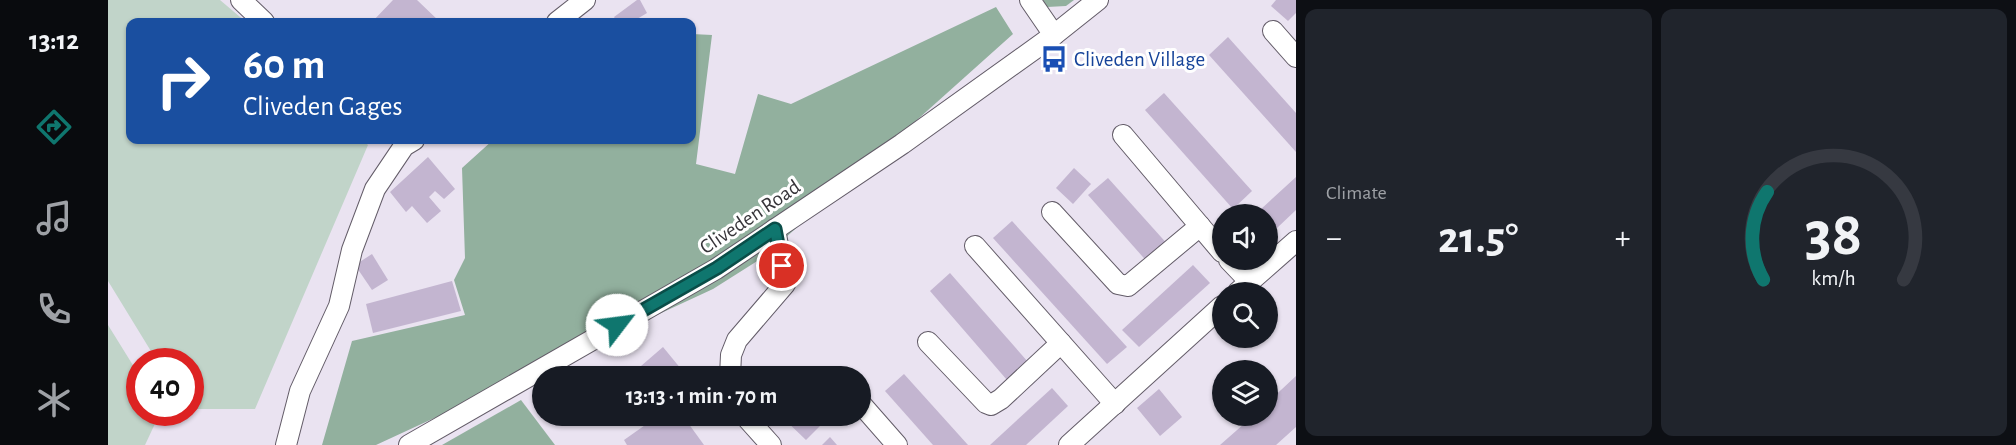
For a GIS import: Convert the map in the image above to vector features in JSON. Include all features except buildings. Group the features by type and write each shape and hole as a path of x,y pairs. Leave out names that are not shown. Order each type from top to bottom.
{"street":[{"path":"241,0 259,18"},
{"path":"562,18 585,0"},
{"path":"1030,0 1054,35"},
{"name":"Cliveden Road","path":"409,445 717,268 902,144 1054,35 1098,0"},
{"path":"1273,31 1296,57"},
{"path":"1123,135 1212,240"},
{"path":"286,445 300,391 339,306 352,250 375,189 404,144"},
{"path":"1052,212 1118,284 1128,286 1200,226"},
{"path":"730,366 731,355 737,340 785,284 775,229"},
{"path":"1250,282 1296,241"},
{"path":"975,246 1113,406"},
{"path":"1069,445 1212,315"},
{"path":"928,342 986,403 991,405 995,404 1061,343"},
{"path":"871,415 897,445"},
{"path":"754,426 771,445"}],"green space":[{"path":"108,0 220,0 241,18 126,18 126,144 368,145 255,409 204,409 204,348 149,348 108,281"},
{"path":"1043,0 1074,0 1066,6 1047,7"},
{"path":"996,7 1013,34 765,256 713,289 547,366 532,366 532,373 376,445 322,445 352,341 465,315 454,280 465,258 462,168 489,144 696,144 696,34 712,35 696,164 735,174 758,94 791,104"},
{"path":"108,325 126,354 126,426 154,426 145,445 108,445"},
{"path":"521,400 532,415 532,426 541,426 555,445 442,445"}],"place":[{"name":"Cliveden Village","path":"1054,59"}],"route":[{"path":"617,325 717,268 775,229 782,266"}]}
